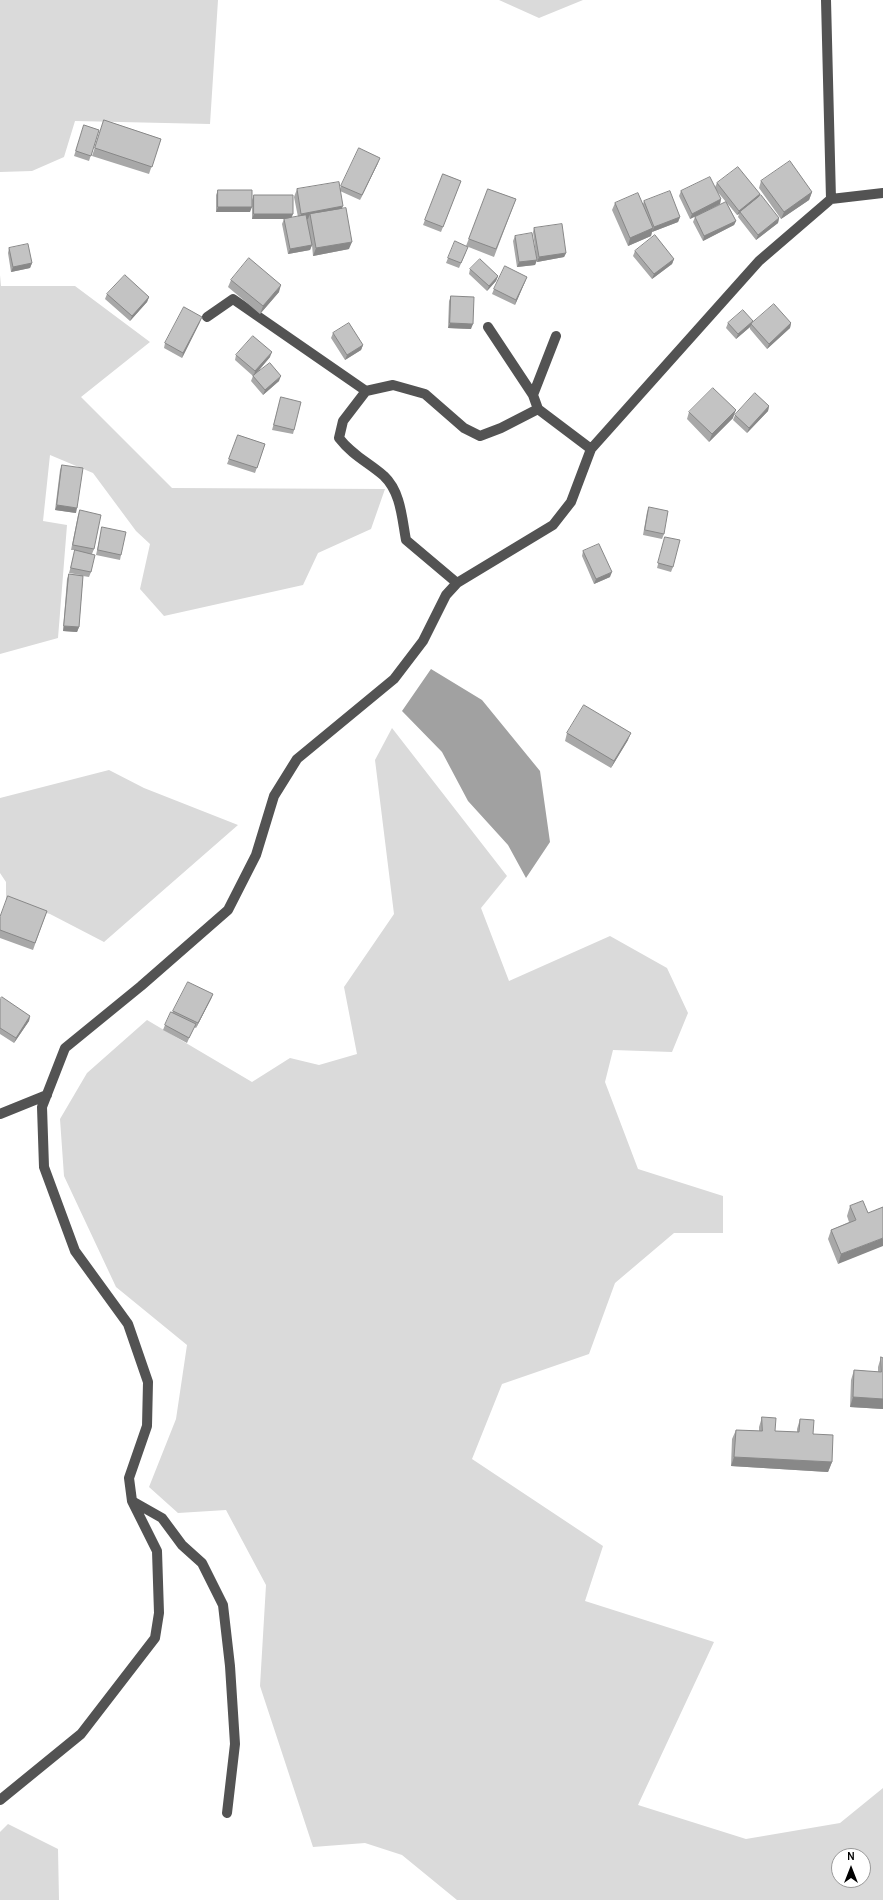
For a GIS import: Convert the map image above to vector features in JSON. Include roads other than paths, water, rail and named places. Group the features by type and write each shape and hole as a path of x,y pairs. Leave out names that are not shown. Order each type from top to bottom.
{"street":[{"path":"826,0 831,198"},
{"path":"0,1800 81,1734 155,1638 159,1613 157,1551 132,1501 129,1478 147,1426 148,1382 128,1324 75,1251 44,1167 42,1107 65,1048 141,986 228,910 256,855 274,796 297,759 394,679 423,641 446,595 457,582 553,525 572,502 591,449 759,261 831,198 883,193"},
{"path":"207,317 233,299 366,391"},
{"path":"488,327 533,395 538,409 591,449"},
{"path":"533,395 556,336"},
{"path":"457,582 406,540 398,499 385,477 348,450 339,438 343,421 366,391 393,385 425,394 464,428 480,436 501,428 538,409"},
{"path":"0,1114 47,1095"},
{"path":"132,1501 162,1518 182,1545 202,1563 223,1605 230,1666 235,1744 227,1813"}]}
